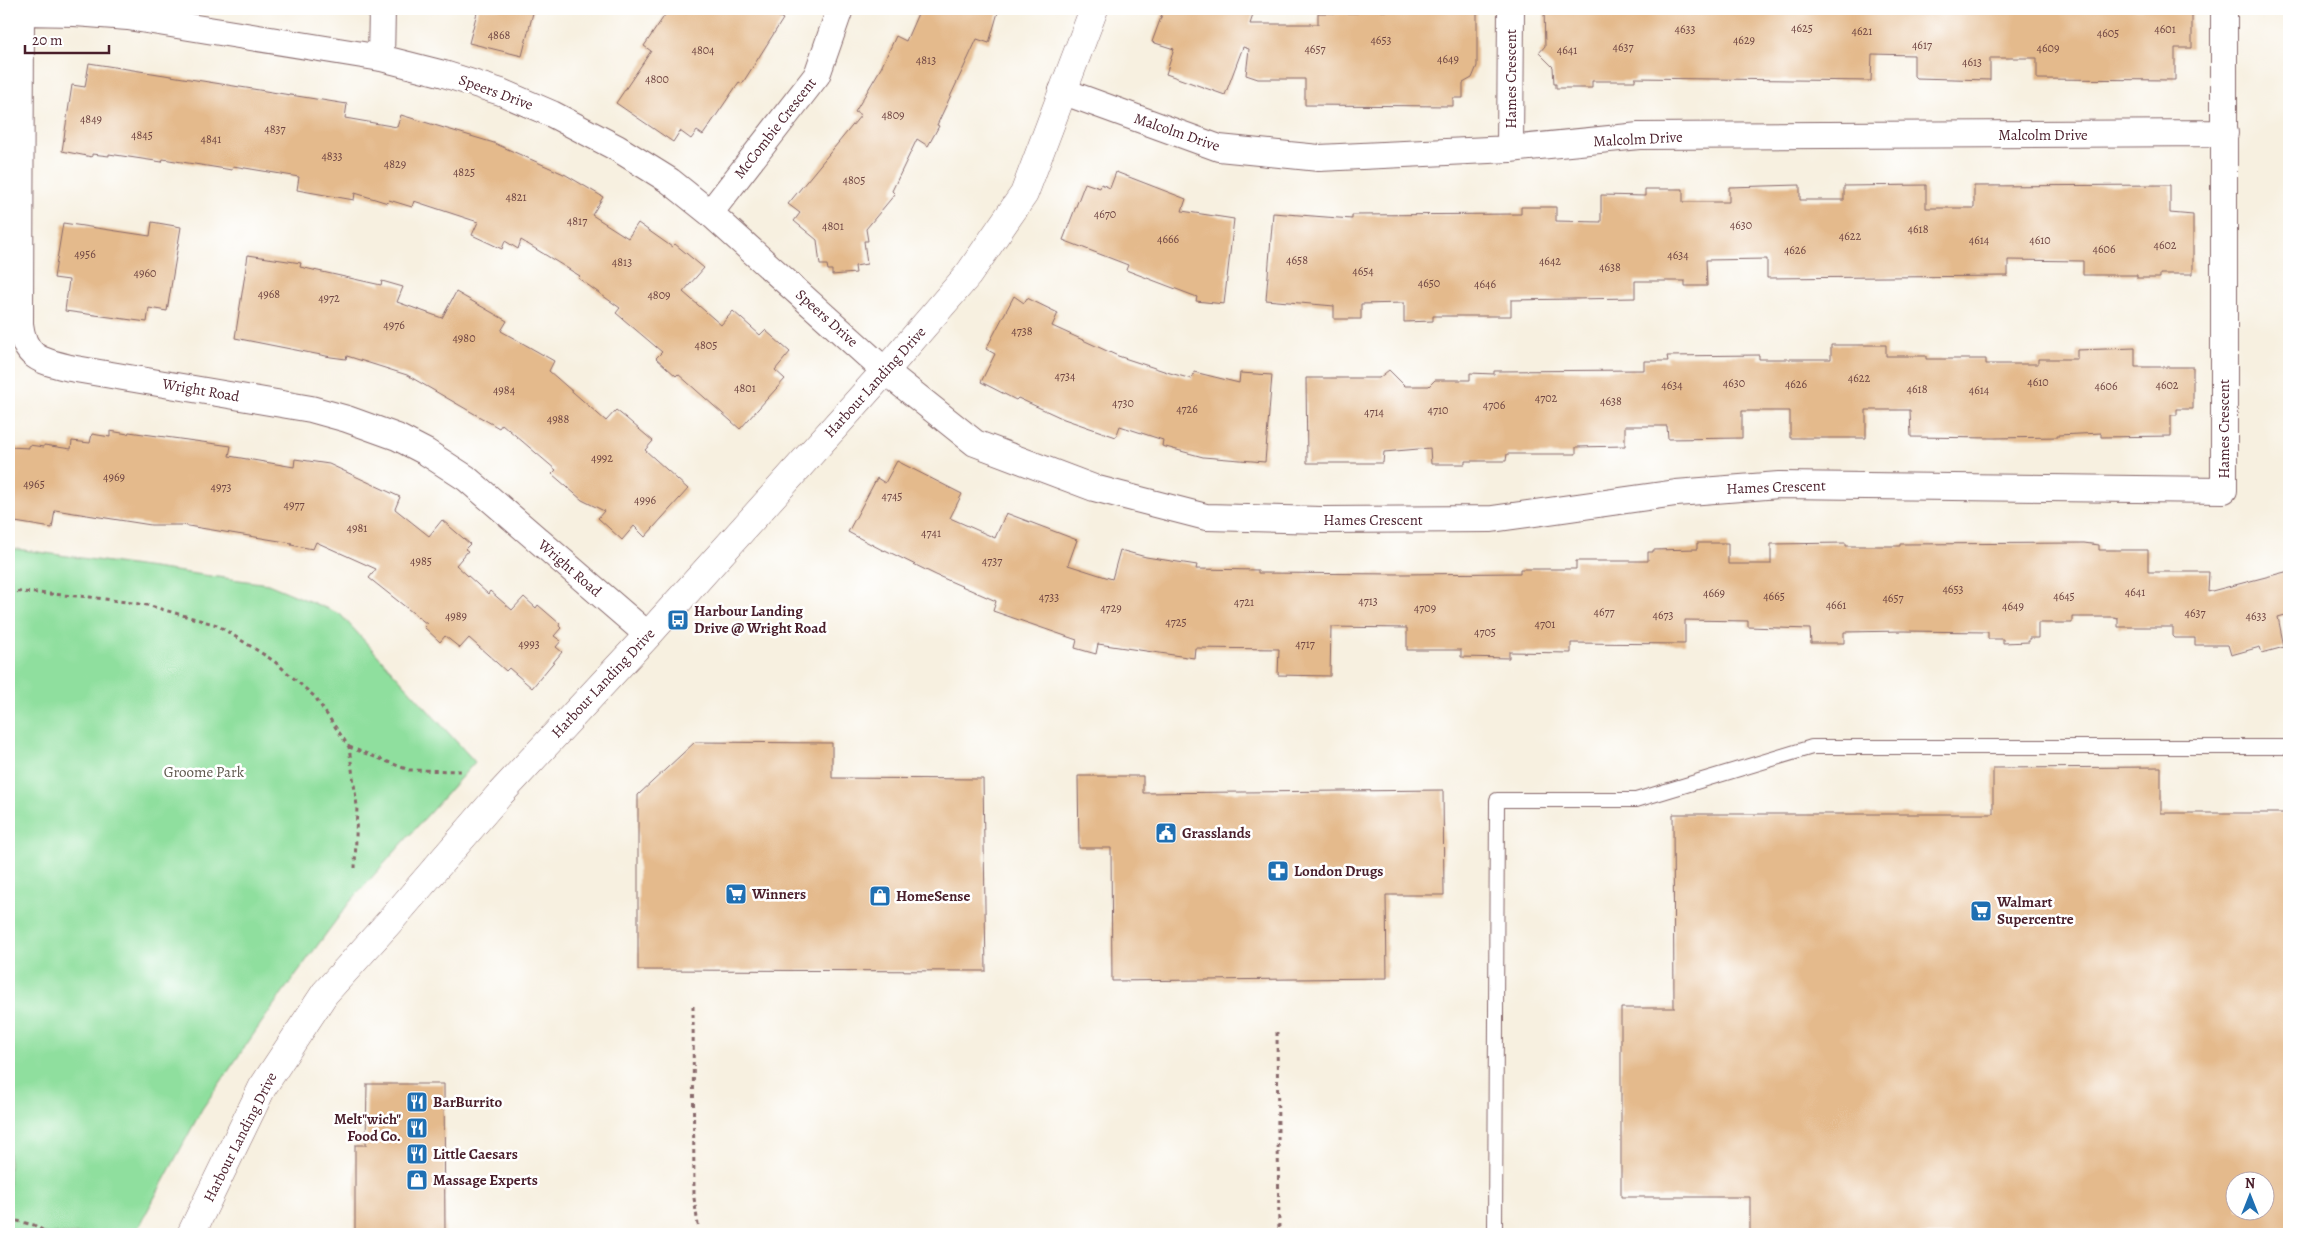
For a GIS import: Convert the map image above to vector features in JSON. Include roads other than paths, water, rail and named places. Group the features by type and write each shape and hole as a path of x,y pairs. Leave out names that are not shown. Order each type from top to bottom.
{"street":[{"path":"381,58 382,9"},
{"name":"McCombie Crescent","path":"710,213 817,75 840,9"},
{"name":"Harbour Landing Drive","path":"191,1234 262,1088 325,993 500,794 648,635 968,276 1024,194 1094,9"},
{"name":"Hames Crescent","path":"1510,149 1511,9"},
{"name":"Hames Crescent","path":"885,371 975,443 1094,488 1206,517 1322,520 1492,519 1676,493 1779,485 2224,490 2224,9"},
{"name":"Speers Drive","path":"21,11 128,17 381,58 444,74 500,92 552,114 617,148 670,181 710,213 885,371"},
{"name":"Wright Road","path":"21,11 20,324 21,337 32,354 43,362 70,368 311,409 373,427 397,437 426,452 466,478 648,635"},
{"name":"Malcolm Drive","path":"1062,91 1219,148 1319,158 1510,149 1639,136 2225,133"}],"lane":[{"path":"1495,1234 1497,800 1636,800 1812,747 2289,747"}],"place":[{"name":"Harbour Landing Drive @ Wright Road","path":"678,620"},
{"name":"Grasslands","path":"1166,833"},
{"name":"London Drugs","path":"1278,871"},
{"name":"Winners","path":"736,894"},
{"name":"HomeSense","path":"880,896"},
{"name":"Walmart Supercentre","path":"1981,911"},
{"name":"BarBurrito","path":"417,1102"},
{"name":"Melt\"wich\" Food Co.","path":"417,1128"},
{"name":"Little Caesars","path":"417,1154"},
{"name":"Massage Experts","path":"417,1180"}],"park label":[{"name":"Groome Park","path":"204,772"}]}
